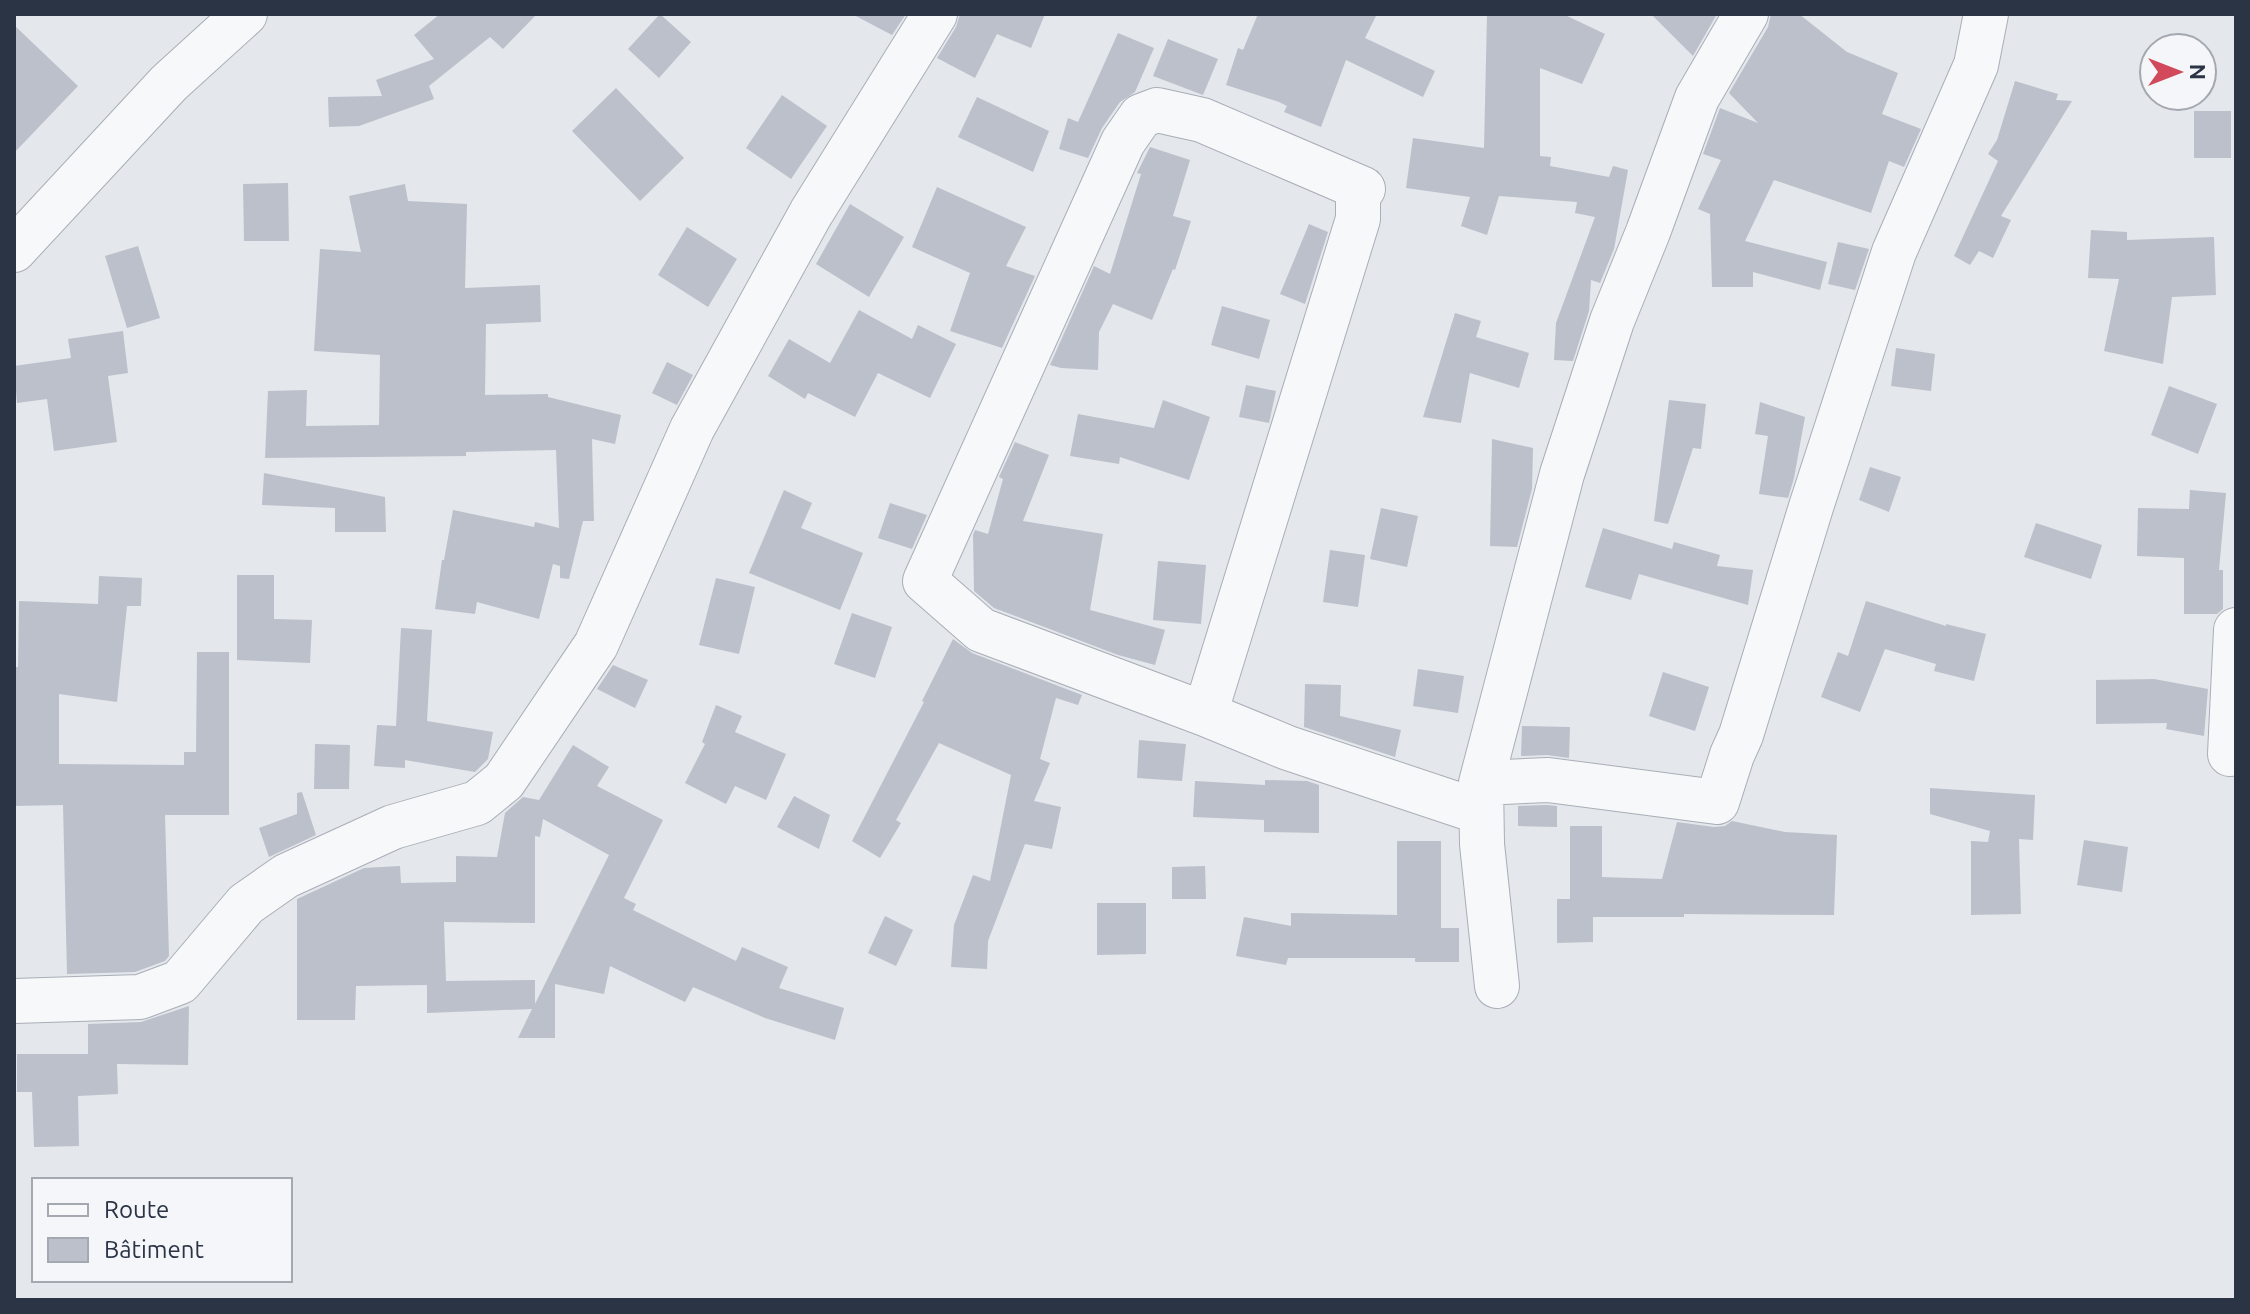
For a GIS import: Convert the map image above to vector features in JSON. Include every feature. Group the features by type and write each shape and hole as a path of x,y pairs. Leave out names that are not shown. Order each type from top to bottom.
{"street":[{"path":"14,250 169,83 245,14"},
{"path":"14,1001 140,997 180,982 246,904 286,876 393,827 477,803 504,781 596,645 692,429 811,213 935,14"},
{"path":"1497,986 1481,798 1562,474 1612,321 1697,98 1746,14"},
{"path":"1205,714 1358,219 1358,193 1363,189 1202,120 1157,110 1141,116 1123,142 925,581 981,630 1288,748 1481,798 1548,780 1717,802 1894,252 1976,65 1986,14"},
{"path":"2230,754 2236,630"}],"building":[{"path":"440,14 537,14 503,49 490,37 429,86 434,99 359,126 329,127 328,97 382,96 376,80 434,59 414,35"},
{"path":"660,14 691,42 659,78 628,49"},
{"path":"852,14 906,14 892,35"},
{"path":"960,14 1045,14 1031,48 997,34 975,78 937,58 956,27"},
{"path":"1258,14 1377,14 1365,38 1435,71 1423,97 1346,60 1321,127 1284,112 1287,106 1279,102 1226,85 1238,48 1243,50"},
{"path":"1487,14 1563,14 1605,34 1582,84 1540,68 1540,156 1551,157 1550,166 1609,177 1613,166 1628,170 1614,249 1600,283 1591,280 1589,311 1573,361 1554,360 1556,323 1595,217 1575,213 1577,202 1499,196 1487,235 1461,226 1470,197 1406,188 1413,138 1484,148"},
{"path":"1651,14 1717,14 1693,56"},
{"path":"1771,14 1799,14 1847,52 1898,73 1882,114 1921,129 1904,167 1889,161 1871,213 1774,180 1745,241 1827,262 1820,290 1753,272 1753,287 1712,287 1710,214 1698,209 1721,160 1703,154 1720,108 1758,123 1729,93 1768,27"},
{"path":"14,25 78,86 14,153"},
{"path":"1118,33 1154,48 1135,92 1120,102 1102,128 1088,158 1059,149 1068,118 1078,122"},
{"path":"1168,39 1218,59 1203,95 1153,76"},
{"path":"2015,81 2058,94 2056,100 2072,101 2001,216 2011,220 1993,258 1979,251 1970,265 1954,256 1998,161 1988,154 1997,140"},
{"path":"616,88 684,158 640,201 572,131"},
{"path":"782,95 827,126 791,179 746,148"},
{"path":"977,97 1049,131 1033,172 958,137"},
{"path":"2231,111 2231,158 2194,158 2194,112"},
{"path":"1150,147 1190,160 1173,216 1191,221 1175,270 1152,320 1113,304 1099,332 1098,370 1050,365 1094,266 1110,274 1141,174 1137,173"},
{"path":"288,183 289,241 244,241 243,184"},
{"path":"405,184 408,201 467,204 465,288 540,285 541,322 486,324 485,395 548,394 548,397 621,415 615,444 592,439 594,521 583,521 569,579 560,578 560,566 553,564 539,619 477,602 475,614 435,609 453,510 534,527 535,522 559,528 556,450 466,452 466,456 265,458 268,391 307,390 306,426 379,425 380,355 314,351 320,249 361,252 349,196"},
{"path":"937,187 1026,227 1006,266 1035,276 1002,348 950,331 970,273 912,247"},
{"path":"850,204 904,237 869,297 816,264"},
{"path":"1309,224 1328,232 1305,304 1280,294"},
{"path":"687,227 737,259 708,307 658,275"},
{"path":"2091,230 2127,232 2127,240 2214,237 2216,295 2172,297 2163,364 2104,351 2119,279 2088,278"},
{"path":"1838,242 1869,249 1855,290 1828,284"},
{"path":"138,246 160,318 127,328 105,256"},
{"path":"1222,306 1270,320 1259,359 1211,345"},
{"path":"859,310 912,339 918,325 956,344 930,398 878,373 855,417 808,393 805,399 768,376 789,339 830,363"},
{"path":"1455,313 1481,321 1476,337 1529,353 1519,388 1470,373 1461,423 1423,417"},
{"path":"123,331 128,373 108,376 117,442 54,451 47,399 17,403 14,366 71,358 68,339"},
{"path":"1896,348 1935,354 1931,391 1891,386"},
{"path":"667,362 693,375 677,405 652,393"},
{"path":"1246,385 1276,391 1269,423 1239,417"},
{"path":"2169,386 2217,404 2198,454 2151,435"},
{"path":"1163,400 1210,417 1189,480 1120,457 1119,464 1070,456 1078,414 1154,428"},
{"path":"1669,400 1706,404 1701,449 1693,448 1668,524 1654,521"},
{"path":"1760,402 1805,417 1788,498 1759,494 1768,436 1755,434"},
{"path":"1492,439 1533,448 1532,489 1517,547 1490,546"},
{"path":"1015,442 1049,455 1023,521 1103,534 1090,610 1165,630 1155,665 1118,655 994,608 974,591 973,535 975,530 988,534 1003,479 999,477"},
{"path":"1870,467 1901,477 1889,512 1859,500"},
{"path":"264,473 385,497 386,532 335,532 335,508 262,505"},
{"path":"784,490 812,503 801,528 863,553 840,610 749,573"},
{"path":"2190,490 2226,493 2219,570 2223,570 2223,609 2217,614 2184,614 2184,558 2137,556 2138,508 2189,509"},
{"path":"890,503 927,515 912,549 878,538"},
{"path":"1381,508 1418,516 1407,567 1370,559"},
{"path":"2036,523 2102,545 2091,579 2024,557"},
{"path":"1603,528 1672,549 1674,542 1720,555 1717,566 1753,570 1748,605 1639,574 1631,600 1585,587"},
{"path":"1330,550 1365,555 1358,607 1323,602"},
{"path":"1158,561 1206,565 1201,624 1153,620"},
{"path":"237,575 274,575 274,619 312,620 310,663 237,660"},
{"path":"99,576 142,578 141,606 127,606 117,702 59,694 59,764 184,765 184,752 196,752 197,652 229,652 229,815 165,815 169,956 165,961 135,972 67,974 63,805 14,806 14,667 18,667 19,601 98,604"},
{"path":"716,578 755,587 739,654 699,645"},
{"path":"1866,601 1946,626 1986,634 1974,681 1934,671 1936,664 1885,649 1860,712 1821,697 1838,652 1848,656"},
{"path":"852,613 892,627 875,678 834,664"},
{"path":"401,628 432,630 427,721 493,732 488,759 475,772 405,760 405,768 374,766 377,725 396,726"},
{"path":"953,639 972,653 1082,695 1078,705 1056,698 1040,759 1050,763 1034,801 1061,807 1052,849 1025,844 988,941 987,969 951,967 954,925 973,875 990,881 1011,775 939,743 896,820 901,823 880,858 852,841"},
{"path":"613,665 648,680 635,708 597,689"},
{"path":"1418,669 1464,676 1458,713 1413,706"},
{"path":"1663,672 1709,687 1695,731 1649,716"},
{"path":"2154,679 2208,689 2204,736 2166,729 2167,723 2096,724 2096,680"},
{"path":"1305,684 1341,685 1340,716 1401,730 1395,757 1304,727"},
{"path":"716,705 742,716 735,732 786,754 766,800 735,786 726,804 685,783 705,744 702,742"},
{"path":"1522,726 1570,727 1569,758 1521,756"},
{"path":"1139,740 1186,744 1182,781 1137,778"},
{"path":"315,744 350,745 349,789 314,789"},
{"path":"573,745 609,767 597,786 663,820 624,898 636,904 633,910 736,961 742,947 788,967 779,988 844,1008 835,1040 765,1018 693,987 685,1002 610,966 604,994 555,984 555,1038 518,1038 532,1009 427,1013 427,985 356,986 355,1020 297,1020 297,899 364,868 400,866 401,883 456,882 456,856 497,857 505,813 523,797 539,800","holes":["543,819 609,855 535,1004 535,980 446,981 444,922 535,923 535,836 540,837"]},
{"path":"1265,780 1307,781 1319,785 1319,833 1264,832 1264,820 1193,817 1195,781 1265,785"},
{"path":"1930,788 2035,795 2033,840 2019,839 2021,914 1971,915 1971,841 1988,842 1990,831 1930,814"},
{"path":"302,792 316,835 269,857 259,828 297,814 297,793"},
{"path":"794,796 830,815 819,849 777,827"},
{"path":"1518,806 1557,806 1557,827 1518,826"},
{"path":"1732,821 1785,832 1837,835 1834,915 1593,917 1593,942 1557,943 1557,899 1570,899 1570,826 1602,826 1602,877 1662,879 1677,822 1714,827 1725,826"},
{"path":"2084,840 2128,847 2122,892 2077,885"},
{"path":"1397,841 1441,841 1441,928 1459,928 1459,962 1415,962 1415,958 1288,958 1286,965 1236,956 1244,917 1291,926 1291,913 1397,915"},
{"path":"1205,866 1206,899 1172,899 1172,867"},
{"path":"1097,903 1146,903 1146,954 1097,955"},
{"path":"885,916 913,930 896,966 868,953"},
{"path":"189,1006 188,1065 117,1064 118,1094 78,1096 79,1146 34,1147 32,1092 17,1092 17,1054 88,1054 88,1024 141,1022"}]}
